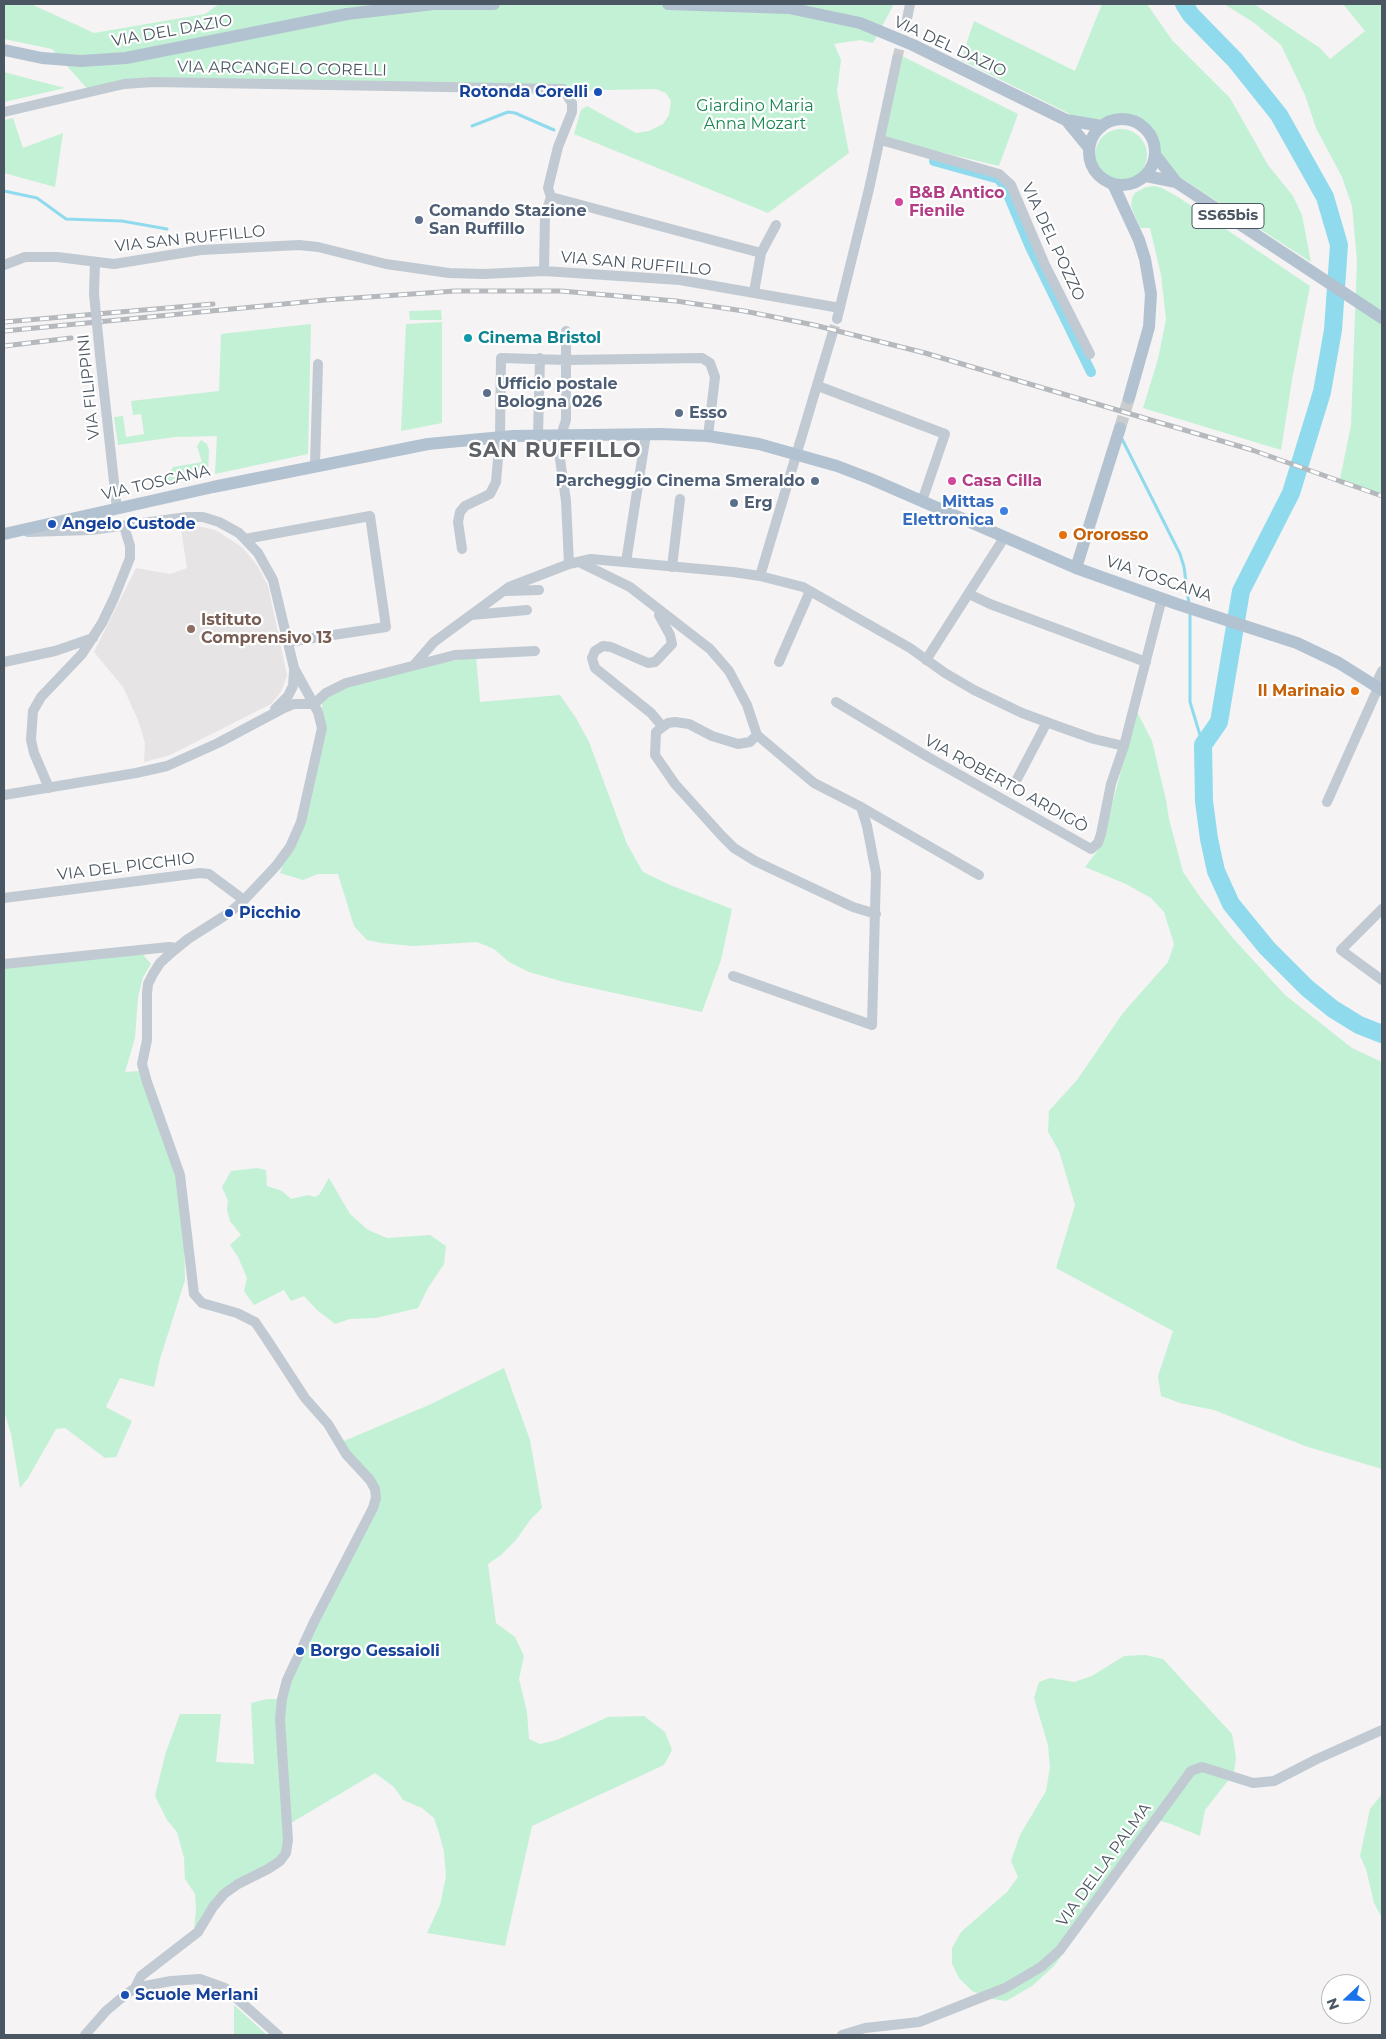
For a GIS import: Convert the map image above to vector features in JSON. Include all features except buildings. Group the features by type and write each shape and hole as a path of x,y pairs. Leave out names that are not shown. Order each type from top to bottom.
{"main road":[{"name":"VIA DEL DAZIO","path":"4,50 42,58 81,61 126,58 347,14 434,4 494,4"},
{"name":"VIA DEL DAZIO","path":"668,4 789,8 860,23 913,45 1066,120 1102,126 1120,119 1138,123 1152,137 1156,156"},
{"name":"VIA DEL DAZIO","path":"1066,120 1090,148 1089,156 1094,170 1100,177 1113,184 1145,258 1151,294 1150,327 1129,398"},
{"path":"1090,148 1092,139 1102,126"},
{"path":"1113,184 1123,186 1134,184 1146,176 1156,156"},
{"name":"SS65bis","path":"1156,156 1176,182 1382,318"},
{"name":"SS65bis","path":"1146,176 1176,182"},
{"name":"VIA DEL DAZIO","path":"1128,215 1129,194 1134,184"},
{"path":"1076,568 1120,428"},
{"name":"VIA TOSCANA","path":"9,533 315,465 428,444 500,436 646,434 708,436 758,444 796,453 871,479 1076,568 1317,651 1378,688"}],"street":[{"path":"906,24 910,4"},
{"path":"881,140 897,59"},
{"name":"VIA ARCANGELO CORELLI","path":"4,112 124,84 153,82 563,89 572,103 572,112 558,147 548,188 551,197"},
{"name":"VIA SAN RUFFILLO","path":"4,265 24,257 57,257 114,264 201,250 282,245 318,247 386,264 448,273 544,271 680,280 754,292 838,314 881,140"},
{"name":"VIA DEL POZZO","path":"881,140 999,174 1011,185 1045,265 1090,354"},
{"path":"544,271 545,215 551,197 761,257"},
{"path":"754,292 761,257 776,225"},
{"name":"VIA FILIPPINI","path":"95,262 94,294 117,509"},
{"path":"566,331 566,420 560,435 558,451 574,563"},
{"path":"760,576 832,335"},
{"path":"462,549 458,517 465,506 493,491 496,482 500,436 501,358 566,360 696,357 706,360 712,366 715,377 708,436"},
{"path":"538,435 540,373 544,358"},
{"path":"315,465 318,364"},
{"path":"818,386 945,434 922,501"},
{"path":"626,562 646,434"},
{"path":"672,566 680,499"},
{"path":"245,539 370,516 386,627 287,642"},
{"path":"84,517 86,527 91,530"},
{"path":"9,533 91,530 187,517 203,517 219,522 239,533 258,553 273,580 294,668 295,679 288,696 268,715"},
{"path":"49,788 31,740 33,711 41,697 77,660 93,638 114,598 130,558 130,546 124,526"},
{"path":"926,660 1004,538"},
{"path":"414,665 434,642 503,591 544,572 574,563 591,559 760,576 803,587 902,644 974,690 1046,722 1094,739 1124,746"},
{"path":"574,563 630,587 710,648 729,671 747,706 757,735 814,783 861,807 979,875"},
{"path":"503,591 539,590"},
{"path":"778,662 810,591"},
{"path":"969,594 990,604 1146,662"},
{"name":"VIA ROBERTO ARDIGÒ","path":"836,702 928,757 1091,849 1098,844 1111,784 1124,746 1162,598"},
{"path":"470,616 528,610"},
{"path":"661,611 659,615 670,635 672,644 655,662 648,663 611,646 603,646 594,651 592,658 595,668 651,713 662,726"},
{"path":"4,662 63,648 93,638"},
{"path":"4,795 167,766 218,743 268,715 294,704 314,704 326,693 346,683 455,655 535,650"},
{"path":"136,1988 141,1976 198,1932 213,1907 224,1894 238,1884 280,1861 286,1852 288,1840 280,1719 282,1699 287,1680 314,1622 373,1508 376,1498 375,1489 370,1480 346,1454 328,1424 304,1398 254,1322 237,1313 202,1303 194,1294 180,1175 146,1082 142,1064 147,1040 148,984 160,963 188,939 224,917 244,900 276,866 296,835 322,735 321,720 294,668"},
{"path":"1327,802 1378,688 1382,671"},
{"path":"1015,783 1046,722"},
{"path":"757,735 750,742 738,744 712,736 689,724 668,723 656,732 655,754 676,784 721,836 734,848 755,861 854,907 876,914"},
{"path":"733,976 872,1025 876,873 867,826 861,807"},
{"name":"VIA DEL PICCHIO","path":"4,898 200,872 209,874 244,900"},
{"path":"1382,909 1341,950 1382,980"},
{"path":"4,964 168,947 176,948"},
{"name":"VIA DELLA PALMA","path":"842,2035 865,2028 919,2022 1005,1988 1041,1967 1060,1950 1191,1771 1202,1767 1253,1783 1274,1781 1317,1759 1382,1730"},
{"path":"85,2035 106,2011 136,1988 171,1981 200,1979 225,1988 278,2035"}],"shaded area":[{"name":"Istituto Comprensivo 13","path":"193,525 215,530 242,547 257,565 268,586 287,675 281,692 271,704 170,755 144,762 145,743 138,720 123,687 94,652 136,568 170,574 187,568 181,529"}],"green space":[{"name":"Giardino Maria Anna Mozart","path":"4,4 31,4 94,33 205,14 219,4 894,4 873,43 860,40 834,44 841,60 837,91 849,153 768,213 574,134 581,110 587,106 636,133 649,131 663,124 669,115 671,101 666,93 656,89 505,92 139,85 90,92 52,49 4,39"},
{"path":"1102,4 1147,4 1172,40 1230,98 1268,165 1293,196 1302,215 1311,262 1175,174 1160,153 1152,130 1139,119 1118,114 1094,121 1080,119 961,60 974,21 1075,71"},
{"path":"1224,4 1254,4 1320,48 1330,59 1365,31 1343,4 1382,4 1382,497 1339,484 1351,425 1357,260 1352,206 1342,177 1316,128 1305,95 1281,45 1253,22"},
{"path":"900,55 1018,114 999,166 882,138"},
{"path":"4,72 34,80 65,88 4,102"},
{"path":"13,118 23,148 63,133 55,187 4,173 4,120"},
{"path":"1121,129 1131,131 1139,137 1145,145 1147,155 1145,165 1139,173 1131,179 1121,181 1111,179 1103,173 1097,165 1095,155 1097,145 1103,137 1111,131"},
{"path":"1146,187 1162,188 1178,197 1310,286 1281,450 1143,408 1158,359 1166,319 1161,275 1150,228 1140,228 1131,206 1135,193"},
{"path":"441,310 442,320 410,320 409,311"},
{"path":"442,322 442,423 401,431 406,324"},
{"path":"311,324 308,454 215,474 217,436 175,437 118,445 114,417 123,416 126,437 144,434 141,414 133,415 131,401 219,391 221,334"},
{"path":"201,440 207,444 209,450 208,474 159,484 168,476 173,467 202,462 197,446"},
{"path":"476,656 480,702 560,695 576,718 589,742 627,844 643,872 670,885 732,909 721,960 702,1012 564,982 529,972 509,962 494,949 477,942 413,946 367,940 354,926 338,874 318,874 303,880 280,873 318,765 323,720 321,692 382,675"},
{"path":"1137,712 1152,741 1183,872 1200,897 1231,936 1285,995 1352,1048 1382,1062 1382,1469 1305,1446 1214,1410 1180,1403 1161,1396 1158,1376 1173,1331 1056,1268 1075,1205 1059,1151 1048,1132 1049,1111 1077,1080 1123,1013 1168,962 1174,944 1164,912 1151,898 1126,884 1085,867 1098,850 1106,827"},
{"path":"140,951 151,964 143,977 138,997 135,1038 125,1072 139,1071 176,1170 184,1235 185,1280 160,1359 154,1387 120,1378 106,1407 132,1421 116,1457 105,1458 65,1428 56,1429 28,1478 20,1488 11,1434 4,1411 4,966"},
{"path":"257,1168 266,1170 267,1186 282,1191 291,1199 308,1195 315,1197 319,1195 329,1178 350,1214 368,1230 387,1238 430,1235 446,1246 444,1264 428,1288 418,1308 376,1318 350,1319 335,1324 317,1310 304,1296 291,1301 284,1290 254,1305 244,1291 247,1278 238,1257 230,1245 241,1235 230,1221 227,1210 228,1201 222,1187 231,1171"},
{"path":"504,1368 530,1440 542,1508 530,1520 516,1540 501,1555 488,1564 496,1623 515,1637 524,1656 519,1679 527,1712 529,1739 540,1744 557,1740 608,1717 644,1716 665,1732 672,1750 664,1765 532,1826 505,1946 427,1933 440,1905 446,1876 444,1852 439,1833 434,1818 422,1808 403,1800 394,1787 375,1773 291,1823 284,1708 295,1663 366,1514 372,1495 372,1481 339,1443 429,1405"},
{"path":"1145,1655 1163,1659 1232,1734 1236,1757 1234,1773 1205,1810 1200,1836 1157,1820 1136,1854 1054,1966 1032,1986 1006,2001 993,1999 972,1991 959,1978 952,1964 952,1948 961,1932 1007,1892 1018,1877 1011,1861 1020,1835 1046,1791 1050,1767 1048,1745 1034,1698 1039,1682 1050,1678 1074,1682 1092,1676 1124,1656"},
{"path":"267,1699 282,1699 286,1853 238,1884 198,1932 194,1929 195,1894 185,1879 184,1858 177,1832 167,1820 155,1796 166,1752 180,1714 221,1714 216,1762 254,1764 251,1703"},
{"path":"1382,1794 1382,1918 1374,1903 1366,1869 1360,1856 1370,1809"},
{"path":"234,2005 267,2035 234,2035"}],"waterway":[{"path":"1184,4 1191,15 1235,60 1279,115 1325,197 1339,245 1333,330 1322,392 1291,493 1241,591 1219,722 1203,745 1204,801 1209,839 1216,871 1231,904 1267,948 1307,988 1333,1009 1359,1025 1382,1034"},
{"path":"472,126 508,112 515,113 554,130"},
{"path":"934,161 999,179 1006,190 1030,247 1091,372"},
{"path":"4,191 37,198 66,219 122,221 167,229"},
{"path":"1122,439 1180,554 1184,567 1189,604"},
{"path":"1190,613 1190,702 1203,745"}],"tunnel":[{"path":"897,59 906,24"},
{"path":"832,335 837,319"},
{"path":"1120,428 1129,398"}],"railway":[{"path":"4,331 325,300 455,291 561,291 676,301 744,311 814,325 925,353 1252,450 1382,496"},
{"path":"4,322 213,304"},
{"path":"4,346 71,338"}],"place":[{"name":"Rotonda Corelli","path":"598,92"},
{"name":"B&B Antico Fienile","path":"899,202"},
{"name":"Comando Stazione San Ruffillo","path":"419,220"},
{"name":"Cinema Bristol","path":"468,338"},
{"name":"Ufficio postale Bologna 026","path":"487,393"},
{"name":"Esso","path":"679,413"},
{"name":"Parcheggio Cinema Smeraldo","path":"815,481"},
{"name":"Casa Cilla","path":"952,481"},
{"name":"Erg","path":"734,503"},
{"name":"Mittas Elettronica","path":"1004,511"},
{"name":"Angelo Custode","path":"52,524"},
{"name":"Ororosso","path":"1063,535"},
{"name":"Istituto Comprensivo 13","path":"191,629"},
{"name":"Il Marinaio","path":"1355,691"},
{"name":"Picchio","path":"229,913"},
{"name":"Borgo Gessaioli","path":"300,1651"},
{"name":"Scuole Merlani","path":"125,1995"}],"district":[{"name":"SAN RUFFILLO","path":"555,451"}]}
